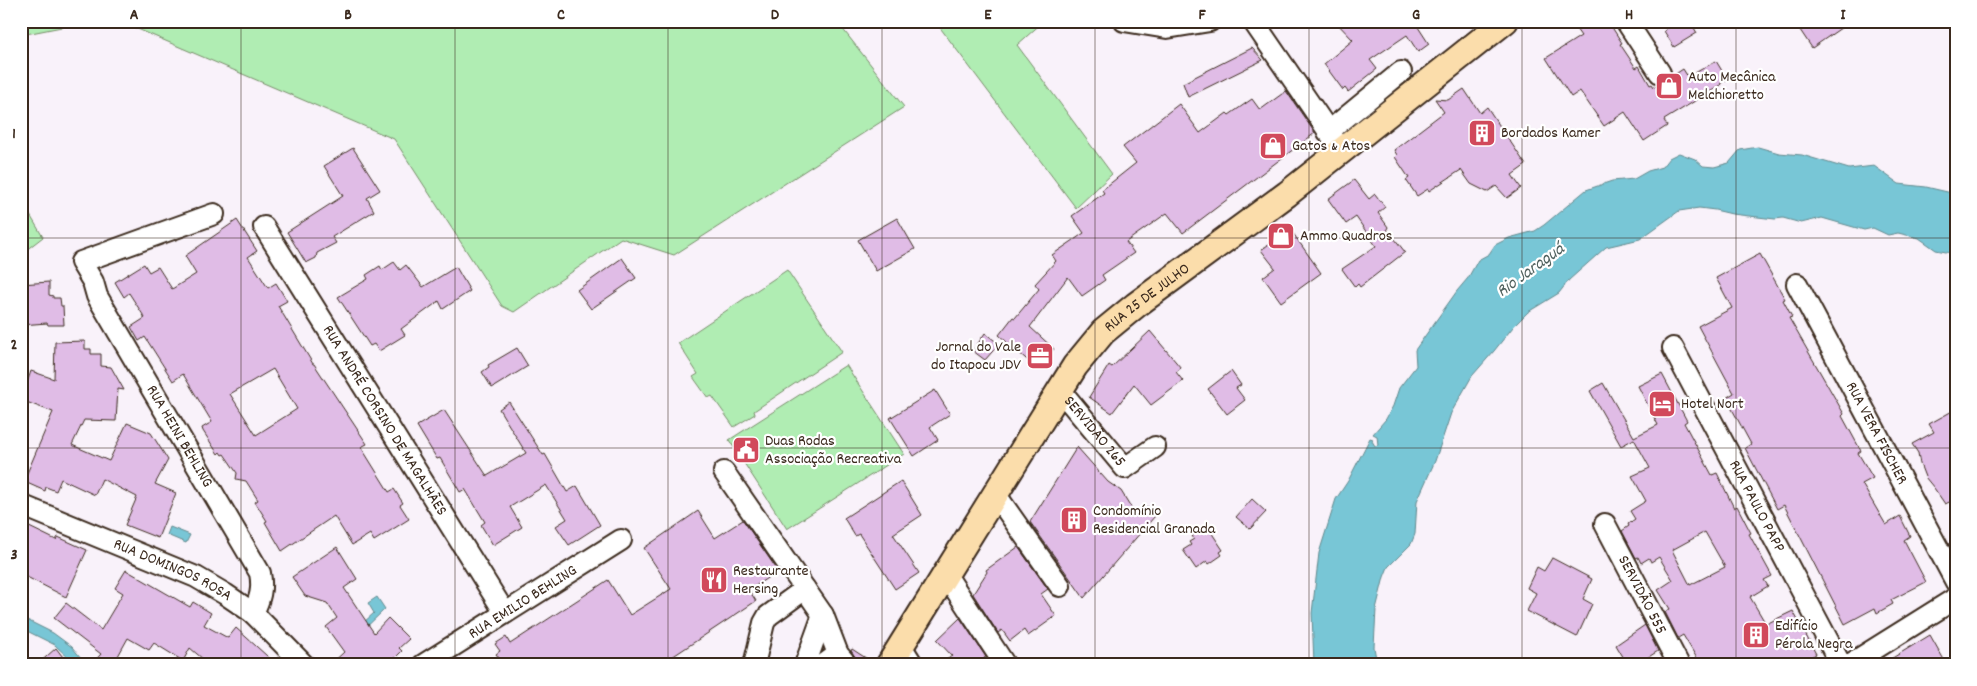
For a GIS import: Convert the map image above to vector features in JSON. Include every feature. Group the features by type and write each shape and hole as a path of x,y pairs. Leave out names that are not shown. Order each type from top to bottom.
{"main road":[{"name":"RUA 25 DE JULHO","path":"901,659 946,575 1060,390 1075,366 1103,332 1335,142 1505,21"}],"street":[{"path":"1124,21 1167,28 1210,21"},
{"path":"1254,21 1335,142 1401,72"},
{"path":"1626,21 1660,73"},
{"name":"RUA HEINI BEHLING","path":"214,214 81,262 93,282 97,296 260,573 263,587 253,614"},
{"name":"RUA ANDRÉ CORSINO DE MAGALHÃES","path":"264,227 505,613"},
{"name":"RUA VERA FISCHER","path":"1797,284 1956,582"},
{"name":"RUA PAULO PAPP","path":"1673,348 1840,665"},
{"name":"SERVIDÃO 265","path":"1060,390 1125,468 1155,447"},
{"path":"724,472 823,615 835,660"},
{"path":"996,495 1060,586"},
{"name":"RUA DOMINGOS ROSA","path":"21,505 196,577 225,594 253,614 304,665"},
{"name":"SERVIDÃO 555","path":"1605,524 1679,665"},
{"name":"RUA EMILIO BEHLING","path":"423,665 621,540"},
{"path":"946,575 1005,665"},
{"path":"754,665 764,623 768,616 805,588"},
{"path":"1849,665 1956,598"},
{"path":"805,665 823,615"}],"green space":[{"path":"21,21 92,21 21,35"},
{"path":"119,21 840,21 838,23 904,107 674,255 621,238 514,312 502,306 394,139"},
{"path":"935,21 1044,21 1017,45 1112,174 1076,208"},
{"path":"21,200 43,237 21,254"},
{"path":"787,270 842,352 754,411 755,414 734,427 712,396 708,398 693,377 698,374 678,343"},
{"path":"846,365 904,454 787,529 729,440"}],"water":[{"name":"Rio Jaraguá","path":"1758,147 1779,153 1802,155 1849,169 1874,166 1899,184 1926,187 1956,194 1956,254 1936,250 1919,238 1898,233 1888,235 1873,228 1864,230 1822,218 1801,223 1783,218 1775,219 1732,214 1699,208 1679,211 1640,239 1606,247 1569,280 1559,293 1528,312 1513,327 1472,376 1451,413 1435,461 1417,501 1415,534 1411,544 1388,567 1384,577 1376,609 1374,647 1377,665 1314,665 1312,613 1319,553 1336,499 1348,481 1370,438 1373,439 1372,441 1375,446 1378,445 1377,436 1373,434 1386,419 1399,388 1416,366 1415,350 1468,278 1478,260 1489,254 1495,245 1509,238 1535,231 1586,190 1612,181 1634,179 1648,171 1662,167 1669,158 1679,153 1695,159 1703,166 1714,167 1729,163 1740,150"},
{"path":"170,527 190,535 186,543 167,535"},
{"path":"377,597 385,609 355,638 351,634 374,613 368,603"},
{"path":"21,617 53,633 72,647 87,665 76,665 55,645 21,628"}],"building":[{"path":"1335,21 1427,21 1418,27 1429,44 1418,52 1407,35 1370,60 1377,69 1348,92 1345,88 1343,90 1324,64 1353,40"},
{"path":"1588,21 1608,21 1636,68 1639,66 1650,85 1652,84 1654,87 1667,83 1671,77 1683,69 1688,77 1716,61 1727,79 1721,85 1664,120 1667,126 1644,141 1625,112 1604,126 1580,91 1571,97 1546,58 1581,36 1576,29"},
{"path":"1678,21 1690,21 1697,33 1674,47 1664,31"},
{"path":"1794,21 1851,21 1812,48"},
{"path":"1252,48 1263,60 1188,97 1183,83"},
{"path":"1464,89 1480,113 1487,107 1526,165 1512,175 1521,188 1507,198 1496,186 1487,192 1471,184 1461,170 1429,191 1428,189 1417,196 1406,180 1409,178 1395,157 1397,155 1394,150 1444,112 1435,99 1448,100"},
{"path":"1286,91 1315,133 1183,233 1167,213 1126,242 1134,253 1102,275 1105,280 1082,296 1068,277 1030,327 1054,349 1038,366 1036,364 1034,366 999,335 1039,289 1035,284 1056,261 1052,255 1084,233 1072,216 1104,193 1102,190 1136,163 1123,147 1179,104 1200,133 1227,113 1229,115 1252,99 1260,110"},
{"path":"353,148 380,190 367,198 374,211 332,237 336,243 317,253 316,258 306,263 287,232 343,196 324,166"},
{"path":"1354,180 1369,199 1375,194 1385,207 1378,213 1388,227 1387,229 1405,252 1360,287 1358,284 1355,287 1342,269 1376,246 1356,217 1346,224 1328,199"},
{"path":"897,218 915,249 876,271 858,240"},
{"path":"237,220 257,251 248,257 268,288 276,283 287,301 278,306 313,364 367,444 361,447 389,492 394,489 403,503 400,505 409,519 374,541 370,534 352,545 334,516 282,551 255,502 258,500 246,481 236,479 237,473 224,454 222,455 220,452 218,454 203,431 202,428 212,422 183,374 173,381 145,337 139,341 131,327 145,318 129,293 124,297 115,282 144,264 149,272 158,267 172,289 196,274 185,256","holes":["273,369 297,409 256,435 230,394"]},
{"path":"1290,229 1321,273 1281,302 1263,277 1275,268 1261,250"},
{"path":"1760,254 1785,299 1783,300 1792,317 1789,318 1844,414 1842,416 1861,451 1858,453 1873,478 1862,484 1886,525 1900,516 1910,536 1904,540 1926,582 1891,600 1893,604 1877,613 1875,608 1845,624 1784,505 1777,509 1745,448 1751,444 1726,398 1734,393 1698,326 1732,308 1716,278"},
{"path":"622,258 636,278 591,309 577,290"},
{"path":"394,262 400,270 406,265 423,287 456,267 470,291 443,309 439,301 401,329 405,335 379,351 374,344 370,346 338,297 368,279 366,275 380,266 382,270"},
{"path":"49,282 49,295 53,296 53,298 60,298 61,306 63,306 64,325 48,325 47,323 21,325 21,284"},
{"path":"1150,331 1181,368 1176,372 1183,381 1151,405 1134,384 1112,413 1089,397 1109,365 1112,367"},
{"path":"985,333 999,344 985,360 973,351"},
{"path":"85,341 85,349 91,349 91,354 101,354 101,366 111,367 124,390 118,389 116,421 84,420 72,445 109,461 127,423 151,433 168,460 155,484 176,493 158,538 125,525 137,497 102,479 95,495 61,479 56,491 46,487 45,491 27,483 28,479 25,478 53,412 21,400 31,371 54,379 55,342"},
{"path":"517,348 528,366 492,388 482,372 489,367 488,365"},
{"path":"1231,371 1241,385 1236,388 1245,400 1227,414 1208,389"},
{"path":"1662,374 1687,421 1684,423 1712,475 1717,473 1734,508 1737,506 1751,533 1749,534 1772,576 1764,580 1768,586 1750,597 1766,624 1793,611 1816,654 1797,665 1701,665 1683,635 1678,638 1665,612 1670,609 1658,590 1673,580 1659,557 1651,562 1649,558 1641,563 1638,557 1636,558 1622,531 1635,519 1630,511 1646,501 1632,476 1650,468 1634,439 1621,446 1590,391 1603,383 1634,437 1658,425 1638,386","holes":["1705,532 1725,567 1690,585 1672,550"]},
{"path":"935,390 950,414 930,427 938,440 914,456 890,418"},
{"path":"509,402 543,455 545,454 567,492 577,486 600,525 569,545 556,526 567,519 546,485 510,507 522,527 493,545 481,525 485,522 465,489 460,492 440,458 437,459 417,426 444,410 487,476 526,453 499,409"},
{"path":"1956,409 1956,499 1945,504 1925,477 1918,453 1912,444 1934,432 1929,424"},
{"name":"Condomínio Residencial Granada","path":"1077,447 1108,482 1121,491 1137,517 1147,506 1155,516 1084,598 1030,522"},
{"path":"901,481 922,515 893,534 919,573 895,589 859,534 855,536 844,518"},
{"path":"1252,499 1266,512 1250,529 1236,517"},
{"path":"698,511 715,538 743,520 778,571 749,590 756,601 660,665 504,665 496,654 500,651 495,644 506,637 510,644 608,580 630,615 671,589 644,548"},
{"path":"21,523 56,540 58,537 87,550 66,597 21,574"},
{"path":"1207,526 1223,550 1220,552 1222,555 1209,564 1207,561 1196,569 1183,550 1191,545 1189,542 1194,539 1192,536"},
{"path":"337,547 357,579 344,588 374,633 388,618 409,639 399,648 402,651 388,665 330,665 344,652 326,627 337,618 327,603 305,596 292,577"},
{"path":"1018,547 1048,589 1041,594 1056,616 1028,636 1024,630 1010,641 1002,630 998,633 973,594 987,572 986,570"},
{"path":"1552,558 1592,579 1583,599 1592,604 1577,637 1527,611 1536,593 1527,588 1537,567 1544,571"},
{"path":"126,570 190,607 193,602 211,613 204,625 228,638 236,628 277,665 210,665 190,648 183,661 154,643 149,650 128,638 113,665 91,665 101,654 54,618 66,603 101,630 123,593 115,588"},
{"path":"960,618 986,657 984,658 988,665 939,665 952,656 937,640"},
{"path":"1645,625 1658,651 1636,665 1628,665 1616,645"},
{"path":"1930,635 1947,665 1881,665"},
{"path":"56,648 69,665 37,665"},
{"path":"852,649 875,665 855,665 856,658 851,651"}],"place":[{"name":"Auto Mecânica Melchioretto","path":"1669,86"},
{"name":"Bordados Kamer","path":"1482,133"},
{"name":"Gatos & Atos","path":"1273,146"},
{"name":"Ammo Quadros","path":"1281,236"},
{"name":"Jornal do Vale do Itapocu JDV","path":"1040,356"},
{"name":"Hotel Nort","path":"1662,404"},
{"name":"Duas Rodas Associação Recreativa","path":"746,450"},
{"name":"Condomínio Residencial Granada","path":"1074,520"},
{"name":"Restaurante Hersing","path":"714,580"},
{"name":"Edifício Pérola Negra","path":"1756,635"}]}
